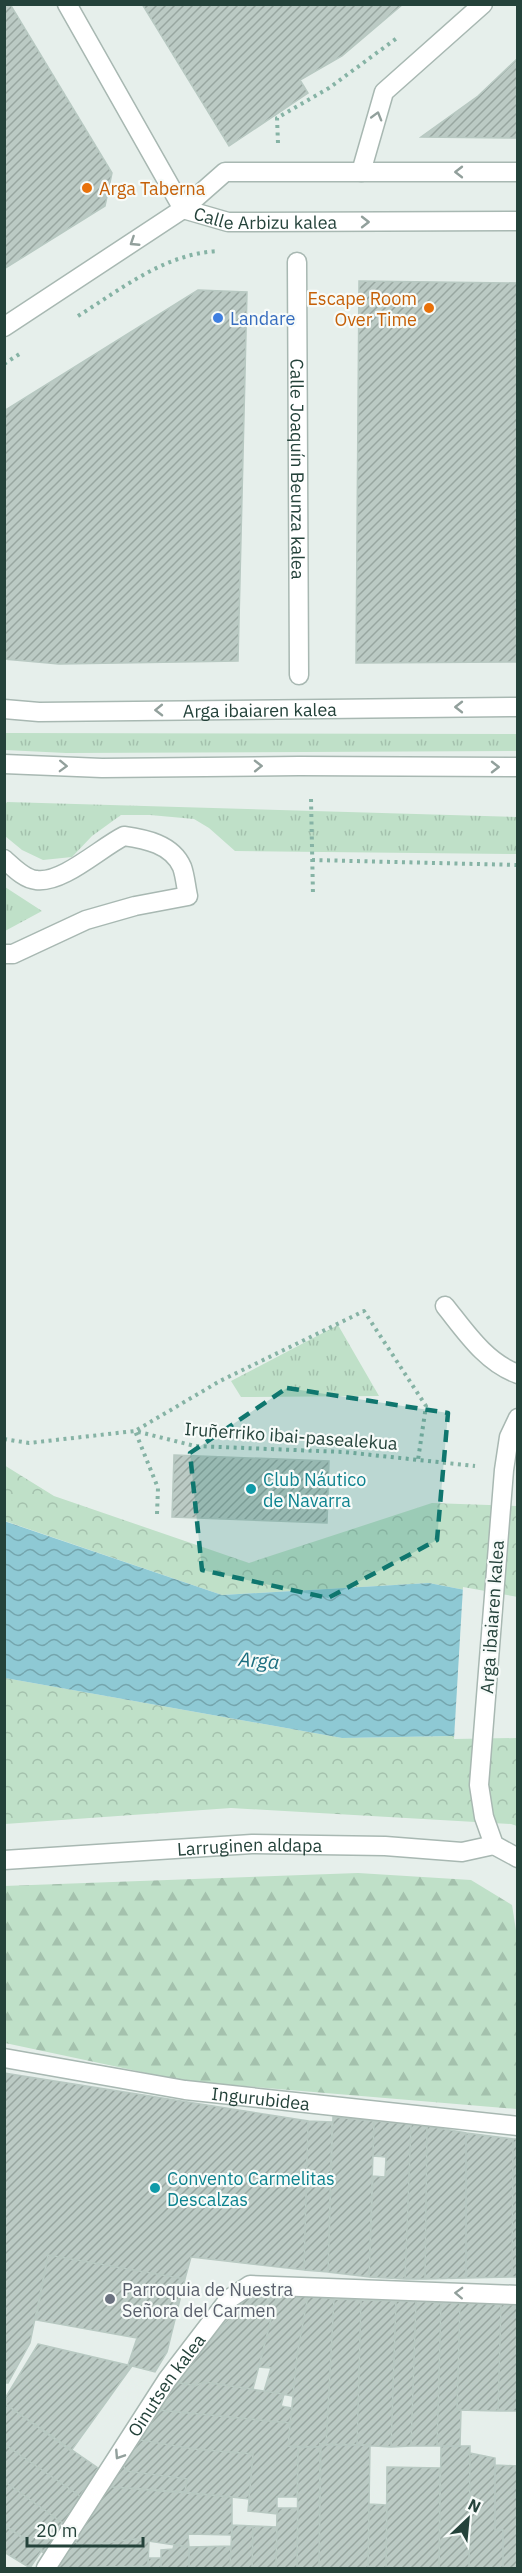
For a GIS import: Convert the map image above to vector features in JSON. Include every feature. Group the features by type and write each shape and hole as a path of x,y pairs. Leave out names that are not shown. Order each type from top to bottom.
{"street":[{"path":"4,327 183,209 67,4"},
{"path":"361,172 384,92 483,4"},
{"name":"Calle Arbizu kalea","path":"183,209 225,172 518,172"},
{"name":"Calle Arbizu kalea","path":"183,209 228,222 518,221"},
{"name":"Calle Joaquín Beunza kalea","path":"297,262 299,675"},
{"name":"Arga ibaiaren kalea","path":"4,709 39,712 518,707"},
{"path":"4,764 102,768 518,767"},
{"path":"4,859 19,872 36,880 58,878 124,836 145,839 170,851 182,866 188,896 135,906 86,920 13,954 4,954"},
{"path":"445,1306 475,1344 508,1371 518,1374"},
{"name":"Arga ibaiaren kalea","path":"494,1845 484,1817 479,1785 504,1470 509,1437 518,1418"},
{"name":"Larruginen aldapa","path":"4,1860 252,1844 385,1846 462,1852 494,1845"},
{"path":"494,1845 518,1858"},
{"name":"Ingurubidea","path":"4,2058 185,2090 518,2126"},
{"name":"Oinutsen kalea","path":"46,2568 167,2380 229,2299 250,2285 518,2295"}],"path":[{"path":"278,147 277,118 329,88 402,35"},
{"path":"71,321 144,275 176,258 197,252 219,251"},
{"path":"4,364 23,352"},
{"path":"311,799 313,895"},
{"path":"312,860 518,865"},
{"path":"157,1514 158,1488 135,1431 220,1381 364,1311 426,1406 418,1460"},
{"name":"Iruñerriko ibai-pasealekua","path":"4,1439 29,1443 135,1431 195,1446 344,1452 504,1470"}],"highlighted area":[{"path":"287,1388 448,1413 437,1540 328,1598 202,1570 190,1453"}],"green space":[{"path":"4,733 517,734 518,751 66,753 5,750"},
{"path":"7,802 517,817 517,854 235,851 209,828 194,819 121,815 92,836 72,857 43,860 22,850 5,836 5,805"},
{"path":"5,887 42,911 5,931"},
{"path":"338,1325 379,1396 241,1397 231,1381"},
{"path":"4,1465 54,1496 249,1563 432,1503 517,1506 517,1600 429,1583 222,1595 5,1521"},
{"path":"5,1678 342,1738 517,1735 517,1826 231,1808 5,1824"},
{"path":"358,1873 471,1880 512,1905 518,1943 517,2109 184,2081 5,2043 4,1886"}],"water":[{"name":"Arga","path":"4,1521 222,1595 429,1583 517,1600 517,1735 342,1738 5,1678"}],"pier":[{"path":"463,1587 518,1597 516,1738 454,1739"}],"building":[{"path":"4,4 10,4 112,173 105,206 4,269"},
{"path":"142,4 403,4 342,56 300,80 308,93 229,146"},
{"path":"518,58 518,138 421,137 478,96"},
{"path":"359,281 518,283 518,662 356,663"},
{"path":"198,290 247,292 238,661 59,664 4,659 4,411"},
{"name":"Club Náutico de Navarra","path":"174,1455 329,1461 327,1523 172,1517"},
{"name":"Convento Carmelitas Descalzas","path":"4,2073 308,2121 304,2270 191,2257 185,2279 48,2255 30,2343 8,2383 4,2383"},
{"path":"333,2117 374,2121 369,2277 328,2272"},
{"path":"308,2121 332,2122 328,2272 304,2270"},
{"path":"374,2121 411,2124 405,2279 369,2277 373,2176 385,2177 386,2157 373,2156"},
{"path":"411,2124 427,2126 425,2279 405,2279"},
{"path":"427,2126 466,2133 466,2278 425,2279"},
{"path":"466,2133 513,2139 512,2277 466,2278"},
{"path":"513,2139 518,2139 518,2277 512,2277"},
{"name":"Parroquia de Nuestra Señora del Carmen","path":"48,2255 185,2279 167,2352 155,2372 128,2365 137,2338 36,2320"},
{"path":"249,2292 278,2292 253,2389 204,2382 195,2386 176,2382"},
{"path":"278,2292 308,2296 297,2355 293,2396 264,2391 271,2368 259,2367"},
{"path":"308,2296 334,2299 326,2445 320,2444 321,2447 288,2446 297,2355"},
{"path":"334,2299 361,2300 357,2445 326,2445"},
{"path":"361,2300 396,2301 391,2447 357,2445"},
{"path":"396,2301 416,2301 411,2446 391,2447"},
{"path":"416,2301 441,2303 437,2446 411,2446"},
{"path":"441,2303 460,2303 457,2410 461,2410 460,2446 437,2446"},
{"path":"460,2303 501,2304 498,2411 457,2410"},
{"path":"501,2304 518,2305 518,2411 498,2411"},
{"path":"38,2344 132,2366 71,2451 4,2403"},
{"path":"176,2382 195,2386 204,2382 284,2394 281,2406 292,2408 290,2423 159,2410"},
{"path":"4,2403 98,2468 80,2496 4,2444"},
{"path":"159,2410 290,2423 288,2446 298,2447 297,2497 277,2497 277,2514 248,2511 253,2454 194,2449 140,2440"},
{"path":"140,2440 194,2449 253,2454 249,2499 185,2492 187,2479 126,2471 123,2465"},
{"path":"4,2444 80,2496 64,2524 4,2481"},
{"path":"320,2444 370,2445 368,2568 319,2568"},
{"path":"441,2446 470,2446 469,2568 439,2568"},
{"path":"298,2447 321,2447 319,2568 297,2568"},
{"path":"470,2453 495,2458 495,2530 503,2530 503,2568 469,2568"},
{"path":"123,2465 126,2471 187,2479 185,2492 113,2487 109,2484"},
{"path":"495,2465 518,2466 518,2568 503,2568 503,2530 495,2530"},
{"path":"387,2467 440,2468 439,2568 386,2568"},
{"path":"4,2481 64,2524 45,2554 4,2525"},
{"path":"109,2484 113,2487 232,2497 232,2535 188,2534 189,2547 135,2539 81,2546 74,2541"},
{"path":"369,2504 387,2505 386,2568 368,2568"},
{"path":"277,2508 298,2508 297,2568 276,2568"},
{"path":"4,2525 42,2550 30,2568 4,2552"},
{"path":"232,2525 253,2526 252,2568 230,2568"},
{"path":"253,2526 277,2527 276,2568 252,2568"},
{"path":"135,2539 149,2541 148,2566 57,2568 74,2541 81,2546"},
{"path":"174,2545 189,2547 189,2568 161,2568 161,2550 173,2549"},
{"path":"231,2546 230,2568 189,2568 189,2547"},
{"path":"148,2558 161,2558 161,2568 132,2568 148,2566"}],"place":[{"name":"Arga Taberna","path":"87,188"},
{"name":"Escape Room Over Time","path":"429,308"},
{"name":"Landare","path":"218,318"},
{"name":"Club Náutico de Navarra","path":"251,1489"},
{"name":"Convento Carmelitas Descalzas","path":"155,2188"},
{"name":"Parroquia de Nuestra Señora del Carmen","path":"110,2299"}]}
